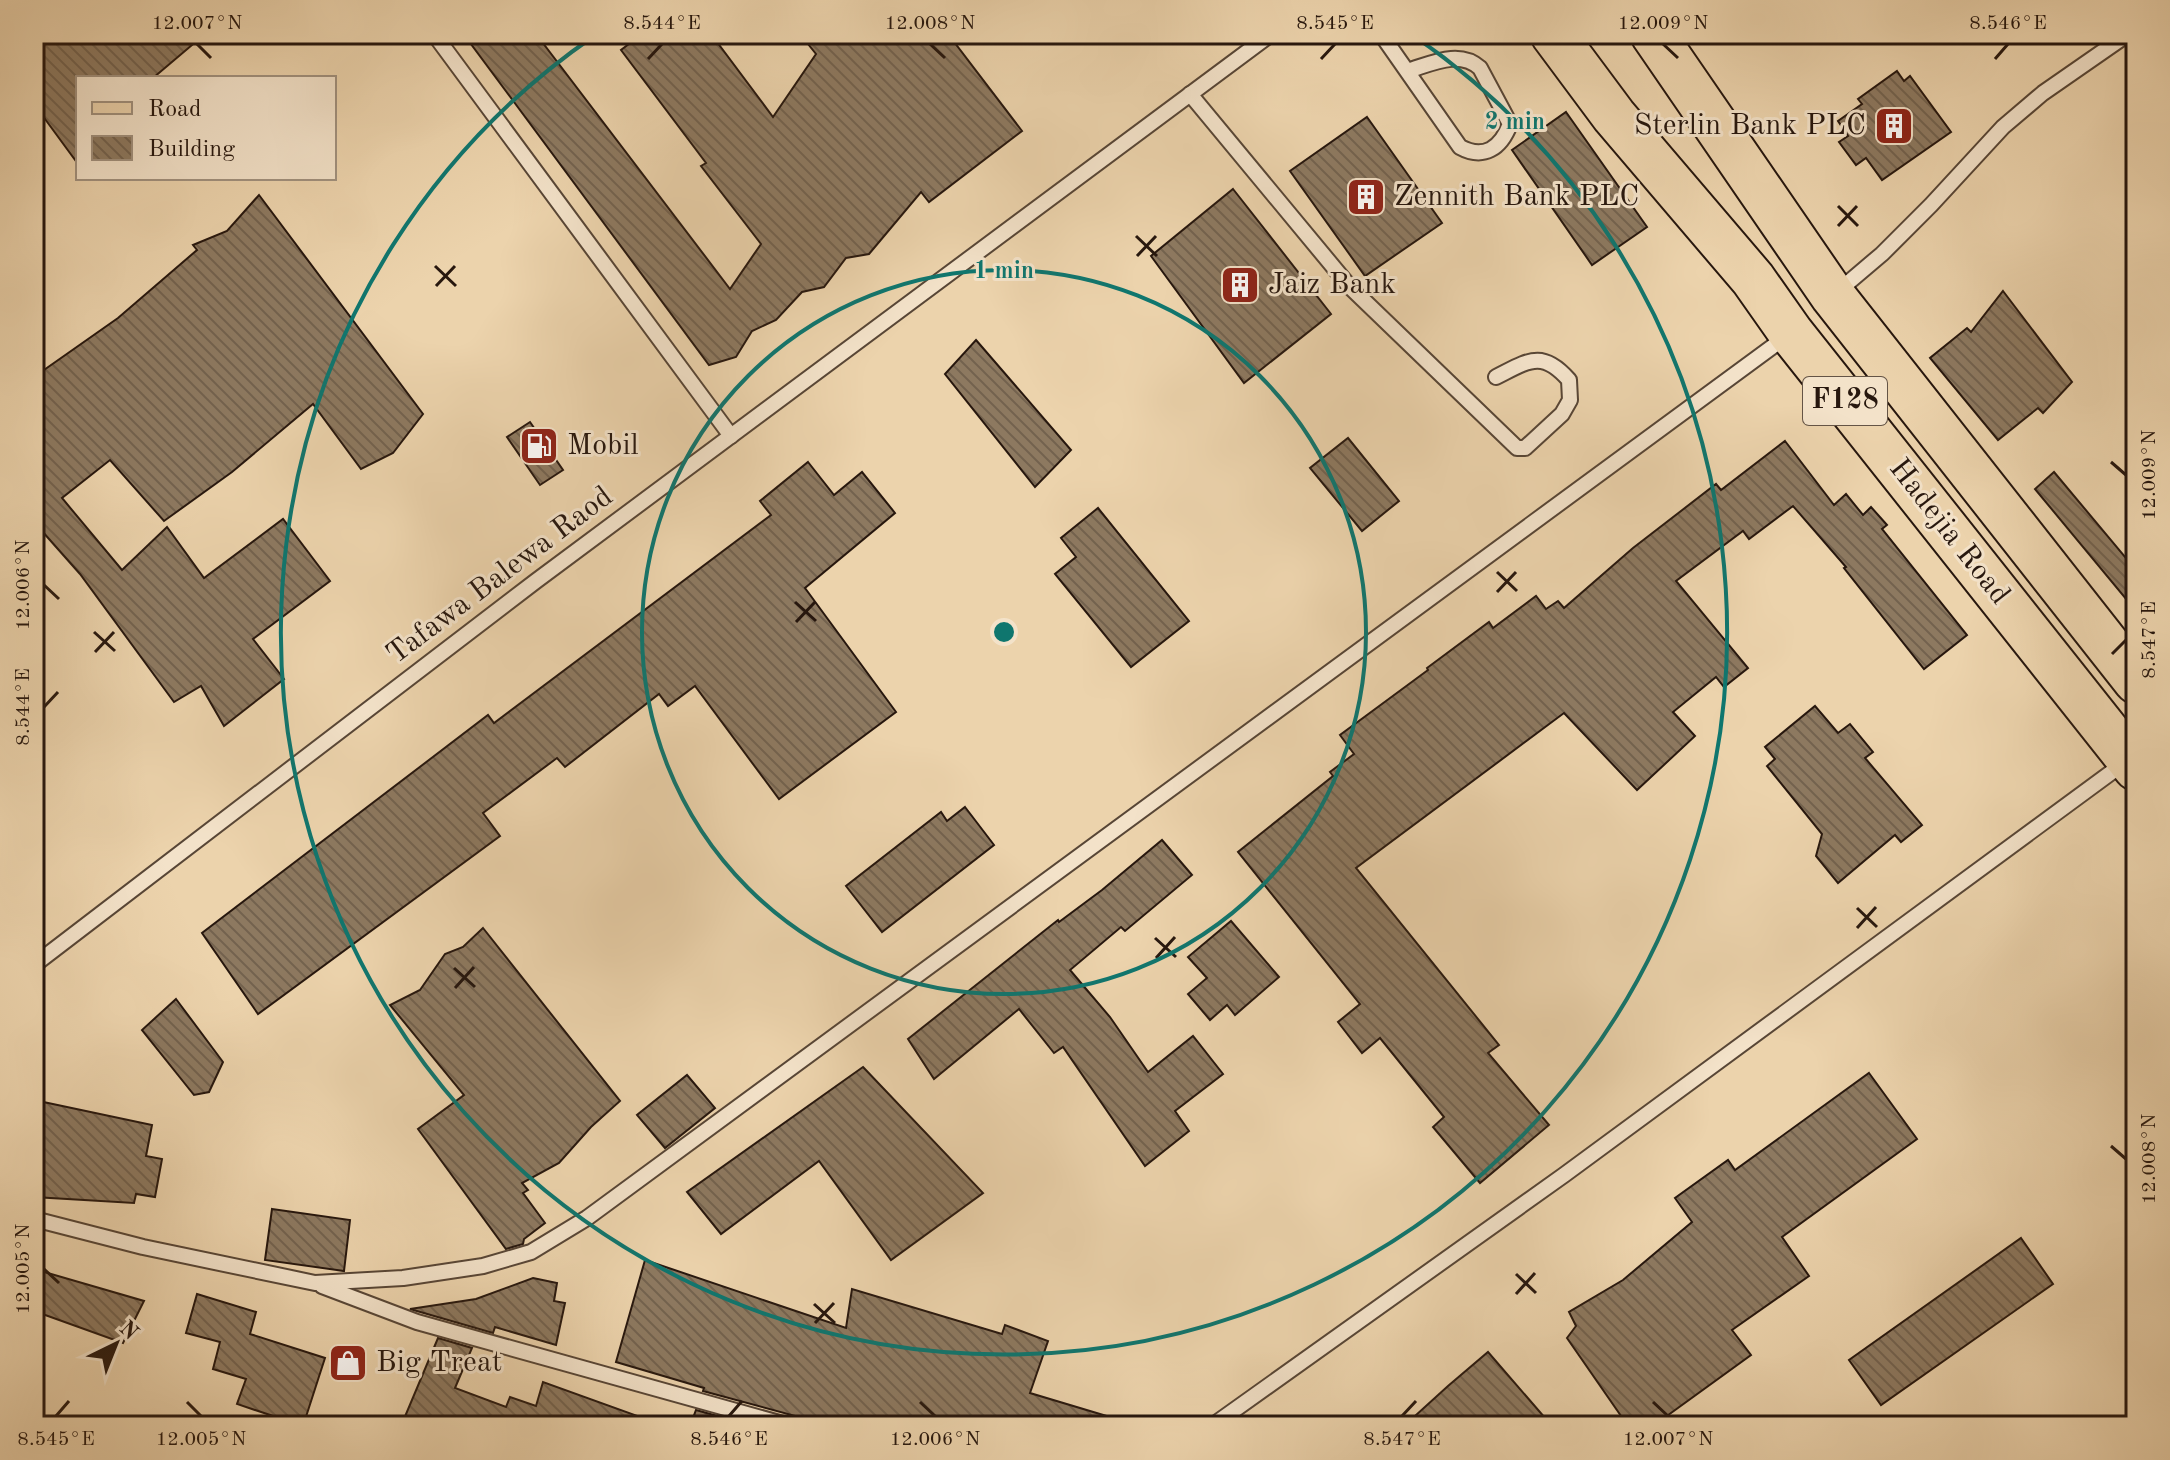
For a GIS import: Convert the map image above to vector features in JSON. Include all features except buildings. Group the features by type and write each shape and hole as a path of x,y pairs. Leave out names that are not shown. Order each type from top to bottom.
{"main road":[{"name":"Hadejia Road","path":"1553,34 1614,116 1753,279 1791,333 2132,764"},
{"path":"1584,34 1682,141 1790,233"},
{"path":"1623,34 1753,279"},
{"name":"Hadejia Road","path":"1653,34 1833,296 2136,681"}],"lane":[{"path":"434,34 731,436"},
{"name":"Tafawa Balewa Raod","path":"34,965 536,581 1271,34"},
{"path":"1381,34 1460,147 1482,154 1506,133 1510,124 1480,68 1474,63 1454,58 1407,71"},
{"path":"1833,296 1922,215 2003,127 2043,93 2128,34"},
{"path":"1190,94 1350,287 1517,448 1525,448 1544,431 1562,414 1570,400 1569,380 1549,362 1533,359 1496,377"},
{"path":"315,1283 403,1278 483,1266 531,1252 587,1218 1791,333"},
{"path":"1212,1426 2132,764"},
{"path":"34,1219 143,1247 315,1283 417,1322 790,1426"}],"place":[{"name":"Sterlin Bank PLC","path":"1894,126"},
{"name":"Zennith Bank PLC","path":"1366,197"},
{"name":"Jaiz Bank","path":"1240,285"},
{"name":"Mobil","path":"539,446"},
{"name":"Big Treat","path":"348,1363"}]}
